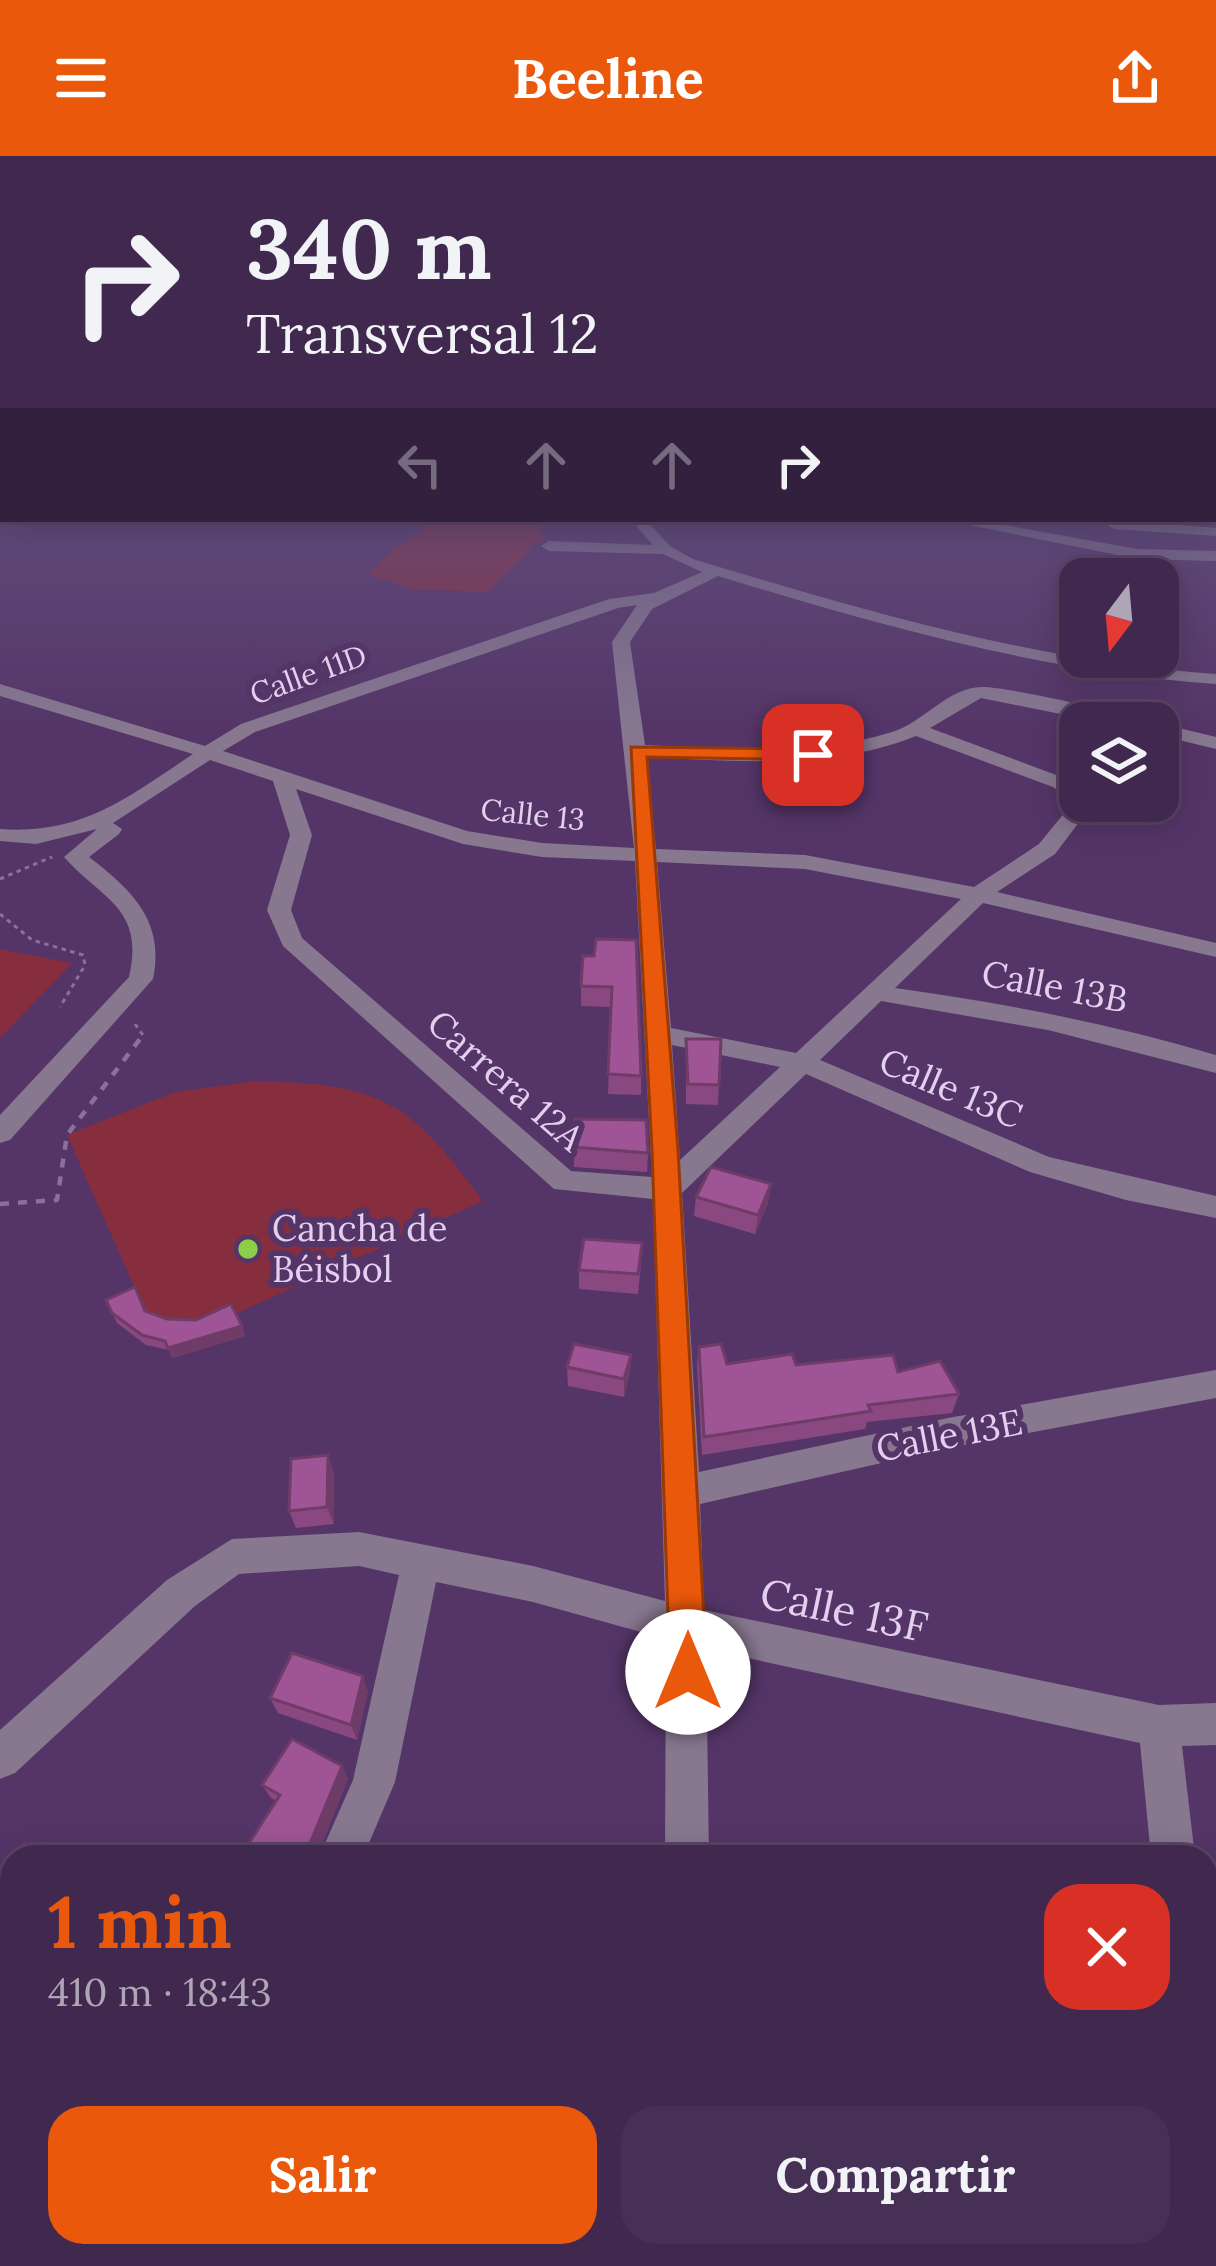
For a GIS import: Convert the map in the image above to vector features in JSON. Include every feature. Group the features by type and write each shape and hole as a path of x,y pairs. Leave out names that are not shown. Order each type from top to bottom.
{"street":[{"path":"651,533 666,550"},
{"path":"1026,533 1137,554 1216,556"},
{"path":"549,546 666,550 716,571 1019,656 1059,662"},
{"path":"687,1845 688,1626 668,1189 647,852 621,642 625,626 656,598 716,571"},
{"name":"Calle 11D","path":"0,835 28,840 79,832 144,797 204,751 308,703 615,603 656,598"},
{"path":"1002,694 1019,656"},
{"path":"1167,702 1168,678 1216,680"},
{"name":"Calle 13","path":"0,690 464,837 542,850 805,862 978,895 1216,950"},
{"path":"638,751 785,757 842,752 914,729 962,696 1002,694 1059,707"},
{"path":"1179,726 1216,743"},
{"path":"914,729 1059,788"},
{"name":"Carrera 12A","path":"283,777 301,835 279,910 291,940 564,1181 668,1189"},
{"path":"0,1133 141,979 149,954 132,902 75,857 144,797"},
{"path":"668,1189 978,895 1047,849 1064,822"},
{"name":"Calle 13B","path":"877,993 1114,1032 1216,1064"},
{"name":"Calle 13C","path":"658,1034 804,1063 1040,1165 1216,1207"},
{"name":"Calle 13E","path":"683,1492 948,1433 1216,1384"},
{"name":"Calle 13F","path":"0,1758 181,1593 232,1557 358,1549 533,1584 688,1626 1160,1726 1216,1724"},
{"path":"346,1845 374,1782 421,1562"},
{"path":"1160,1726 1172,1845"}],"path":[{"path":"0,914 32,940 83,955 85,965 60,1007"},
{"path":"0,1204 57,1201 67,1135 145,1037 121,1004"}],"shaded area":[{"path":"417,533 542,533 543,543 531,544 529,552 488,592 412,589 368,574"},
{"path":"0,949 72,963 0,1038"},
{"name":"Cancha de Béisbol","path":"256,1081 335,1087 389,1105 434,1140 483,1201 200,1330 149,1320 67,1135 175,1092"}],"building":[{"path":"596,939 636,940 641,1076 608,1074 612,987 581,986 583,956 594,956"},
{"path":"686,1039 721,1039 719,1085 688,1084"},
{"path":"575,1119 646,1120 648,1153 574,1147"},
{"path":"711,1167 771,1184 758,1215 696,1197"},
{"path":"584,1239 642,1243 638,1274 579,1270"},
{"path":"135,1287 145,1311 167,1319 196,1320 231,1304 242,1326 168,1348 165,1341 142,1335 112,1313 106,1300"},
{"path":"574,1344 631,1355 624,1379 567,1367"},
{"path":"721,1344 727,1364 792,1354 796,1365 893,1355 898,1372 940,1361 959,1394 868,1405 871,1411 704,1437 699,1347"},
{"path":"328,1455 327,1507 289,1511 291,1459"},
{"path":"292,1653 363,1676 351,1725 270,1698"},
{"path":"292,1739 342,1766 309,1845 248,1845 280,1795 262,1785"}],"place":[{"name":"Cancha de Béisbol","path":"248,1249"}],"route":[{"path":"688,1672 665,1150 638,751 813,755"}]}
